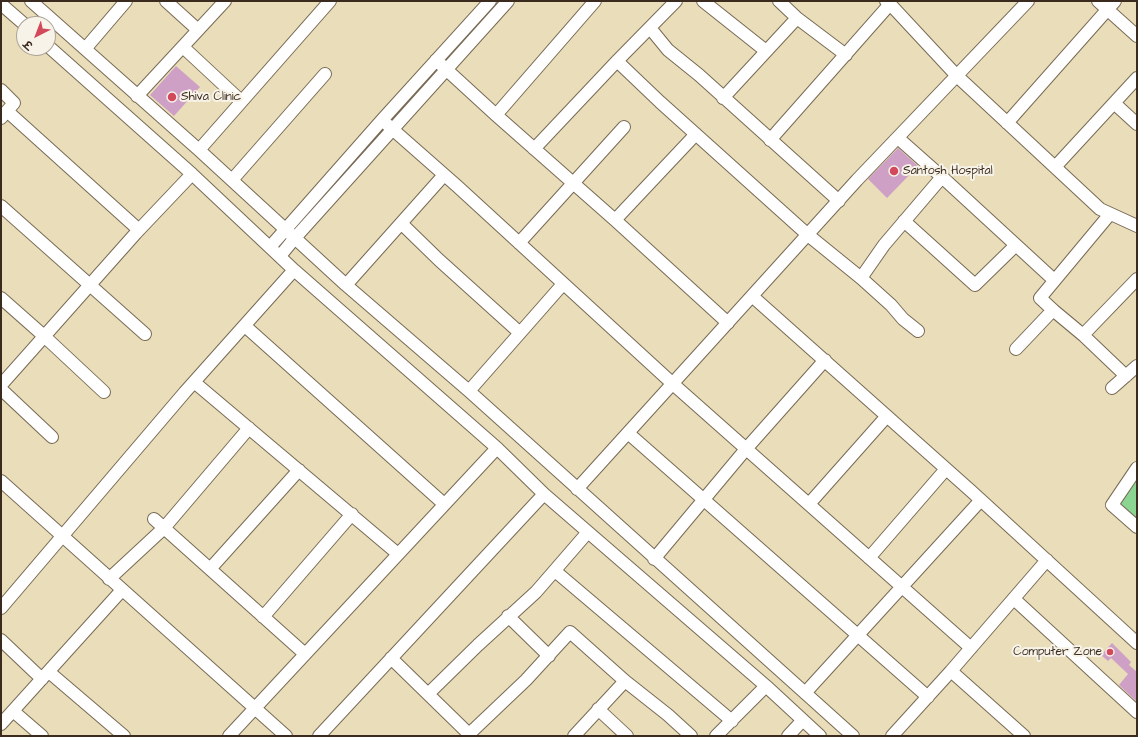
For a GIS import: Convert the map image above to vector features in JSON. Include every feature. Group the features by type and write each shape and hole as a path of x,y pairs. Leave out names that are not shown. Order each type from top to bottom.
{"street":[{"path":"31,1 199,150 294,239 469,391 654,559 853,736"},
{"path":"85,49 126,1"},
{"path":"166,1 198,30"},
{"path":"137,96 225,1"},
{"path":"199,150 330,1"},
{"path":"270,247 490,1"},
{"path":"280,256 508,1"},
{"path":"496,115 595,1"},
{"path":"534,149 676,1"},
{"path":"703,1 766,51"},
{"path":"779,1 797,18 846,55"},
{"path":"1098,1 1111,5 1137,36"},
{"path":"577,489 839,201 957,76 1024,2"},
{"path":"770,140 846,55 888,3 957,76 1100,209 1137,226"},
{"path":"1,4 16,17"},
{"path":"1007,123 1111,5"},
{"path":"723,98 797,18"},
{"path":"650,28 668,50 839,201"},
{"path":"183,47 241,101"},
{"path":"56,53 192,174 294,270 496,448 544,494 766,686 820,736"},
{"path":"436,60 728,323"},
{"path":"617,61 808,235 861,278 903,319 918,331"},
{"path":"232,180 325,74"},
{"path":"1055,167 1137,78"},
{"path":"1,90 14,103 4,114 139,230"},
{"path":"1114,103 1137,124"},
{"path":"382,120 673,384 971,648"},
{"path":"519,243 624,127"},
{"path":"615,220 696,134"},
{"path":"898,138 1054,280"},
{"path":"1,385 139,230 192,174"},
{"path":"346,285 402,224 444,175"},
{"path":"861,278 884,245 942,177"},
{"path":"1,206 145,334"},
{"path":"1110,214 1040,298 1084,335 1126,376"},
{"path":"904,222 975,285 1016,245"},
{"path":"402,224 439,260 520,333"},
{"path":"1,608 194,382 294,270"},
{"path":"1084,335 1137,279"},
{"path":"469,391 564,284"},
{"path":"752,296 981,500 1137,643"},
{"path":"1,298 104,392"},
{"path":"1016,349 1053,310"},
{"path":"245,326 444,504"},
{"path":"654,559 746,449 825,360"},
{"path":"1112,388 1137,366"},
{"path":"194,382 398,554"},
{"path":"1,389 52,437"},
{"path":"809,504 887,416"},
{"path":"109,579 164,528 249,428"},
{"path":"628,433 928,697"},
{"path":"229,736 496,448"},
{"path":"1137,468 1112,505 1137,527"},
{"path":"869,558 946,469"},
{"path":"210,569 299,470"},
{"path":"1,481 254,709 286,736"},
{"path":"319,736 544,494"},
{"path":"805,693 981,500"},
{"path":"264,617 352,514"},
{"path":"154,519 305,654"},
{"path":"428,694 508,616 536,592 588,532"},
{"path":"892,736 951,671 1047,560"},
{"path":"555,571 732,721"},
{"path":"1,724 122,590"},
{"path":"1014,599 1137,712"},
{"path":"508,616 549,656"},
{"path":"391,658 469,735 526,680 570,632 625,681 668,715 691,736"},
{"path":"1,640 124,736"},
{"path":"951,671 1024,736"},
{"path":"574,736 625,681"},
{"path":"716,736 766,686"},
{"path":"598,709 627,736"},
{"path":"13,711 42,736"},
{"path":"788,736 802,720"}],"green space":[{"path":"1137,478 1137,525 1113,504"}],"building":[{"path":"176,66 200,87 174,116 150,95"},
{"path":"898,148 918,166 887,198 868,179"},
{"path":"1112,643 1131,662 1129,665 1137,672 1137,702 1119,685 1128,674 1111,658 1108,661 1101,655"}],"place":[{"name":"Shiva Clinic","path":"172,97"},
{"name":"Santosh Hospital","path":"894,171"},
{"name":"Computer Zone","path":"1110,652"}]}
